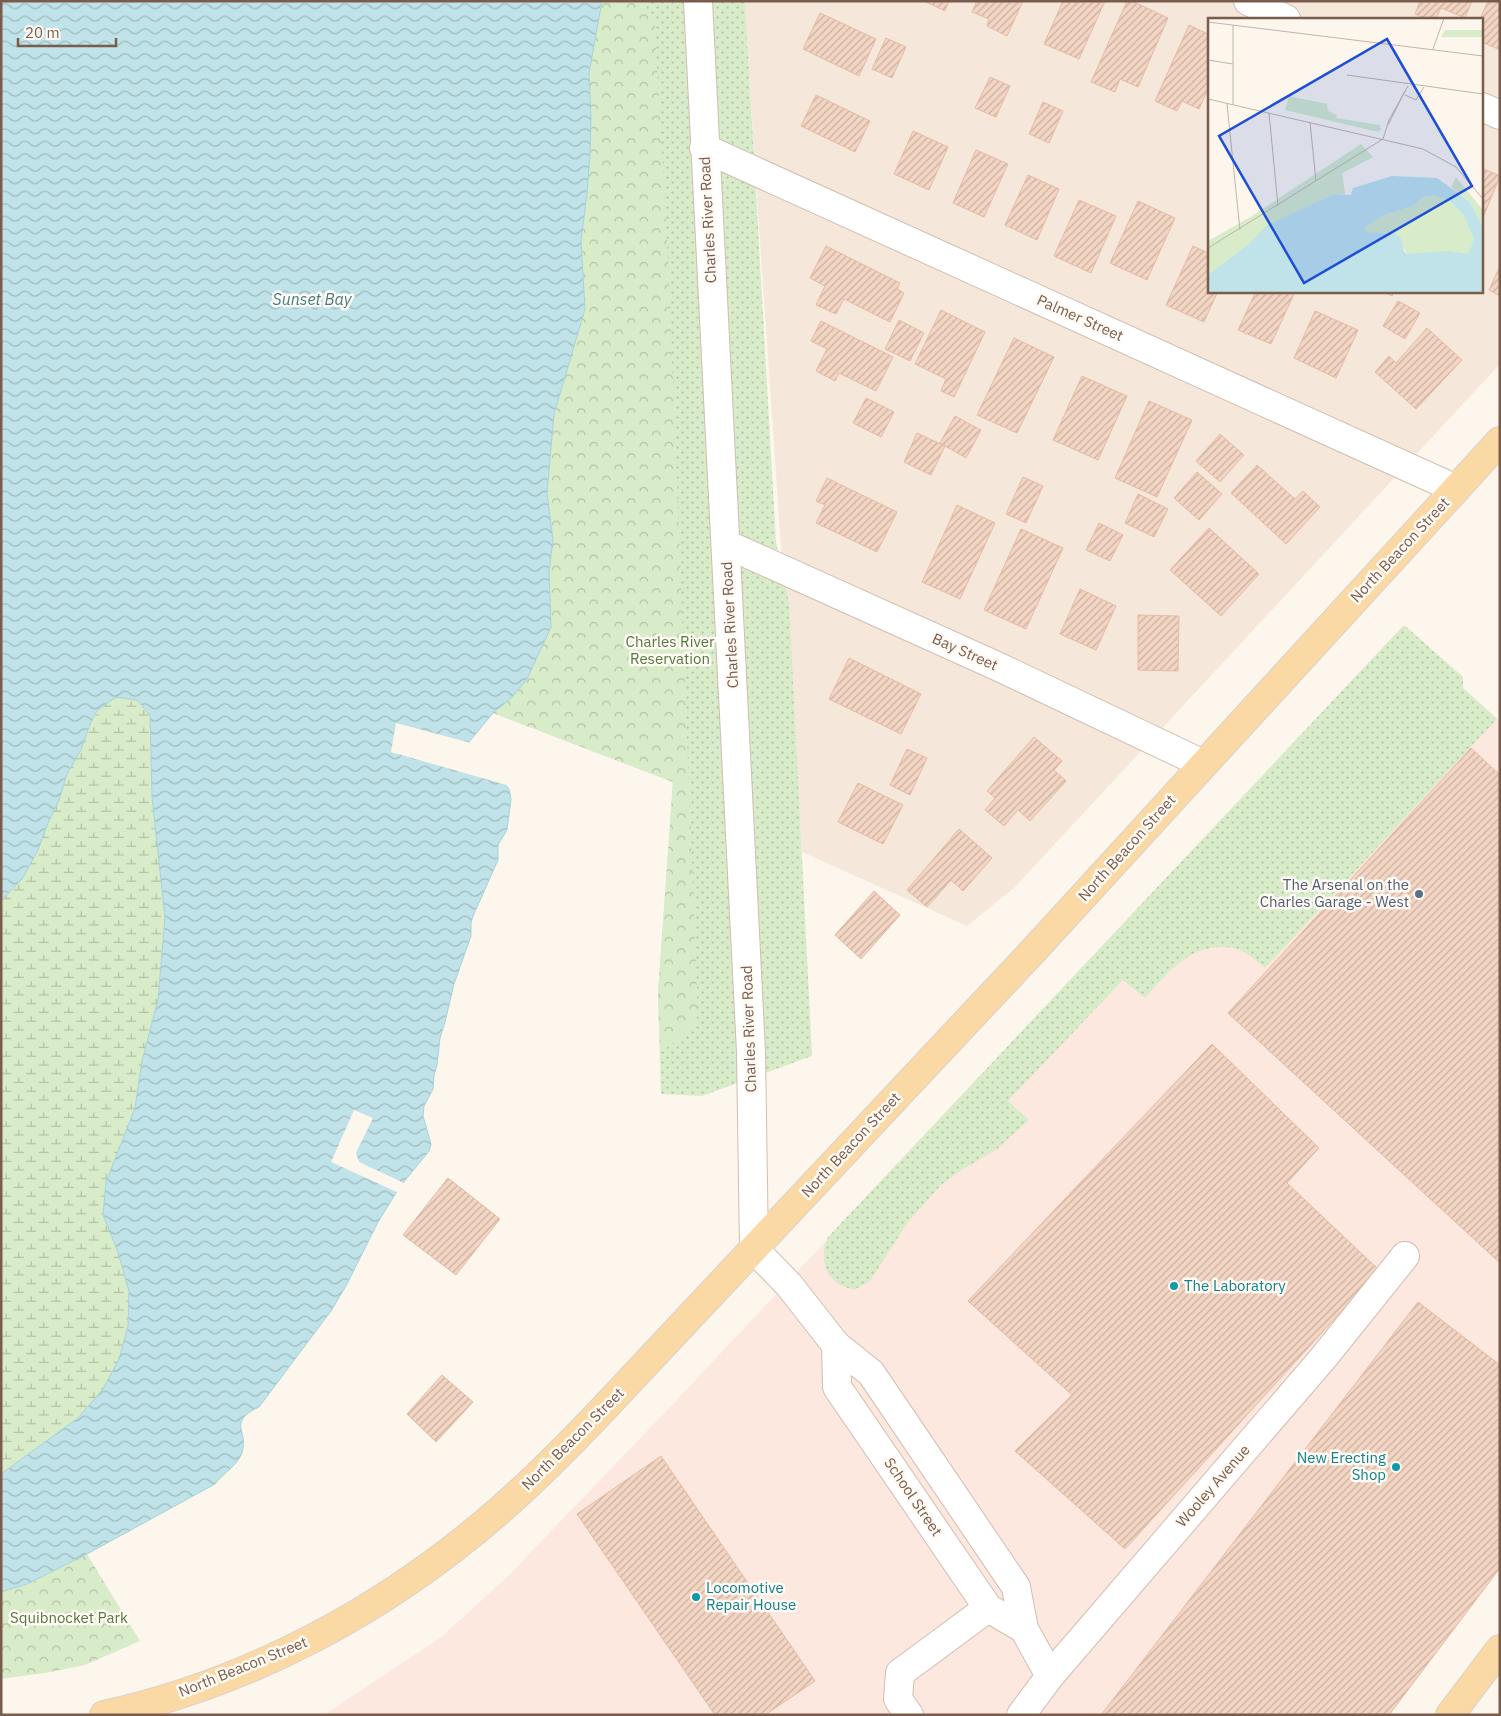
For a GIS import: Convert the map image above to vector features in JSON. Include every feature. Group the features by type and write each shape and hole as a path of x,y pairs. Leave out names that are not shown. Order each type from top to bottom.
{"main road":[{"name":"North Beacon Street","path":"104,1715 167,1698 287,1652 344,1622 421,1572 500,1510 567,1447 1034,950 1500,441"},
{"path":"1450,1715 1500,1649"}],"street":[{"name":"Charles River Road","path":"698,1 751,1052 754,1249"},
{"path":"1248,1 1284,18"},
{"path":"1484,108 1500,115"},
{"name":"Palmer Street","path":"704,148 1456,489"},
{"name":"Bay Street","path":"726,544 990,663 1203,764"},
{"path":"754,1249 789,1285 836,1345 871,1373 1016,1588 1024,1629 1050,1676"},
{"name":"Wooley Avenue","path":"1021,1715 1050,1676 1324,1357 1404,1256"},
{"name":"School Street","path":"836,1345 837,1387 988,1608 1024,1629"},
{"path":"910,1715 898,1699 900,1673 988,1608"}],"shaded area":[{"path":"745,1 1500,1 1500,364 1014,888 967,926 802,852"},
{"path":"1404,625 1463,677 1463,688 1500,721 1500,1567 1387,1715 324,1715 440,1638 506,1578 672,1405"}],"green space":[{"name":"Charles River Reservation","path":"602,1 745,1 776,542 789,603 812,1056 702,1096 661,1094 658,993 673,782 493,713 551,627 549,572"},
{"path":"602,1 646,1 647,15 654,15 668,257 698,1016 687,1033 660,1052 658,993 673,782 493,713 512,697 551,627 549,572 553,540 547,493 554,414 585,309 581,241 590,155 589,73"},
{"path":"1404,625 1463,677 1463,688 1497,719 1265,968 1241,951 1218,947 1205,949 1182,961 1145,998 1123,980 1008,1101 1029,1120 997,1149 960,1171 941,1185 908,1222 870,1281 854,1290 843,1286 831,1278 824,1261 824,1249 828,1237"},
{"path":"116,697 137,700 150,715 152,797 165,917 158,1000 142,1061 135,1108 106,1182 103,1215 118,1252 129,1291 128,1326 119,1359 103,1389 78,1418 1,1474 1,901 22,879 59,800 67,774 81,750 90,724 98,711"},
{"name":"Squibnocket Park","path":"87,1554 140,1641 85,1665 1,1679 1,1592 27,1584"}],"water":[{"name":"Sunset Bay","path":"1,1 602,1 589,73 590,155 581,241 585,309 554,414 547,493 553,540 549,572 551,627 527,679 512,697 493,713 469,742 462,757 474,769 504,783 509,789 511,799 507,830 498,845 498,860 471,923 471,936 454,984 440,1038 433,1089 424,1106 423,1116 431,1144 429,1151 399,1188 378,1222 347,1284 331,1311 259,1407 243,1418 241,1428 243,1447 239,1459 233,1466 215,1484 87,1554 27,1584 1,1592 1,1474 78,1418 103,1389 119,1359 128,1326 129,1291 118,1252 103,1215 106,1182 135,1108 142,1061 158,1000 165,917 152,797 150,715 137,700 116,697 97,711 90,724 81,750 67,774 59,800 38,850 22,879 1,901"}],"pier":[{"path":"396,723 471,743 465,756 476,767 505,781 510,786 391,752"},
{"path":"354,1110 373,1118 356,1153 359,1162 406,1184 399,1193 331,1162"}],"building":[{"path":"924,1 949,1 945,11"},
{"path":"977,1 1023,1 1007,36 987,26 989,19 972,12"},
{"path":"1063,1 1105,1 1079,59 1044,44"},
{"path":"1127,1 1132,1 1168,18 1138,87 1120,79 1115,92 1091,82"},
{"path":"1420,1 1472,1 1465,18 1441,8 1436,18 1424,18 1415,14"},
{"path":"1488,1 1500,1 1500,50 1484,43 1484,18 1480,18"},
{"path":"820,13 876,39 859,76 803,49"},
{"path":"1189,25 1208,34 1208,89 1199,109 1182,101 1177,111 1155,101"},
{"path":"886,38 906,47 892,78 872,69"},
{"path":"990,77 1010,86 996,117 975,108"},
{"path":"816,95 870,121 855,152 801,126"},
{"path":"1043,102 1063,111 1049,143 1029,134"},
{"path":"913,131 948,147 929,190 894,174"},
{"path":"976,150 1008,164 984,217 953,203"},
{"path":"1484,169 1500,176 1484,215"},
{"path":"1028,175 1059,189 1037,240 1005,225"},
{"path":"1079,200 1116,216 1091,273 1054,256"},
{"path":"1138,201 1175,218 1147,280 1110,263"},
{"path":"826,246 900,283 897,289 904,293 890,322 844,299 836,314 816,305 825,286 810,278"},
{"path":"1193,246 1208,253 1208,292 1218,292 1204,322 1166,305"},
{"path":"1500,266 1500,296 1489,290"},
{"path":"1256,292 1290,292 1294,294 1271,344 1238,330"},
{"path":"1384,292 1394,292 1392,296"},
{"path":"1398,301 1420,313 1405,339 1383,326"},
{"path":"941,310 985,332 954,397 941,391 946,379 915,364"},
{"path":"1315,311 1358,330 1336,378 1294,358"},
{"path":"899,320 924,333 910,361 885,349"},
{"path":"821,321 893,357 876,391 839,373 835,381 816,371 827,349 811,341"},
{"path":"1427,328 1462,360 1416,409 1375,372 1389,356 1396,363"},
{"path":"1014,338 1054,357 1017,433 977,415"},
{"path":"1082,376 1127,396 1098,460 1053,440"},
{"path":"866,398 894,412 881,437 853,423"},
{"path":"1149,401 1192,420 1157,497 1115,478"},
{"path":"955,416 981,430 966,458 940,443"},
{"path":"917,433 945,446 931,475 904,462"},
{"path":"1220,434 1244,455 1220,482 1196,461"},
{"path":"1257,465 1295,499 1303,491 1320,507 1286,544 1231,493"},
{"path":"1197,472 1222,494 1199,520 1174,498"},
{"path":"1023,477 1043,486 1026,523 1006,514"},
{"path":"827,478 897,512 877,552 816,523 825,505 816,501"},
{"path":"1138,494 1168,509 1154,537 1125,523"},
{"path":"957,505 995,523 960,599 922,582"},
{"path":"1099,523 1123,535 1110,561 1086,550"},
{"path":"1209,528 1259,574 1221,616 1170,570"},
{"path":"1021,529 1063,548 1026,629 984,610"},
{"path":"1080,589 1116,606 1096,650 1060,634"},
{"path":"1138,615 1179,616 1178,671 1138,670"},
{"path":"849,658 921,694 901,734 829,699"},
{"path":"1034,737 1062,761 1054,770 1066,781 1030,821 1018,810 1004,826 985,810 995,798 987,791"},
{"name":"The Arsenal on the Charles Garage - West","path":"1471,748 1500,775 1500,1263 1228,1013"},
{"path":"907,749 927,758 910,795 890,785"},
{"path":"858,783 903,805 883,844 838,822"},
{"path":"959,829 992,858 963,891 951,880 927,907 907,890"},
{"path":"874,891 900,915 861,959 835,935"},
{"name":"The Laboratory","path":"1212,1044 1319,1148 1287,1183 1379,1270 1125,1549 1015,1451 1072,1395 968,1301"},
{"path":"448,1178 500,1219 456,1275 403,1235"},
{"name":"New Erecting Shop","path":"1418,1302 1500,1365 1500,1568 1389,1715 1101,1715"},
{"path":"442,1375 473,1402 436,1442 407,1414"},
{"name":"Locomotive Repair House","path":"661,1456 815,1681 765,1715 715,1715 577,1514"}],"place":[{"name":"The Arsenal on the Charles Garage - West","path":"1419,894"},
{"name":"The Laboratory","path":"1174,1286"},
{"name":"New Erecting Shop","path":"1396,1467"},
{"name":"Locomotive Repair House","path":"696,1597"}]}
